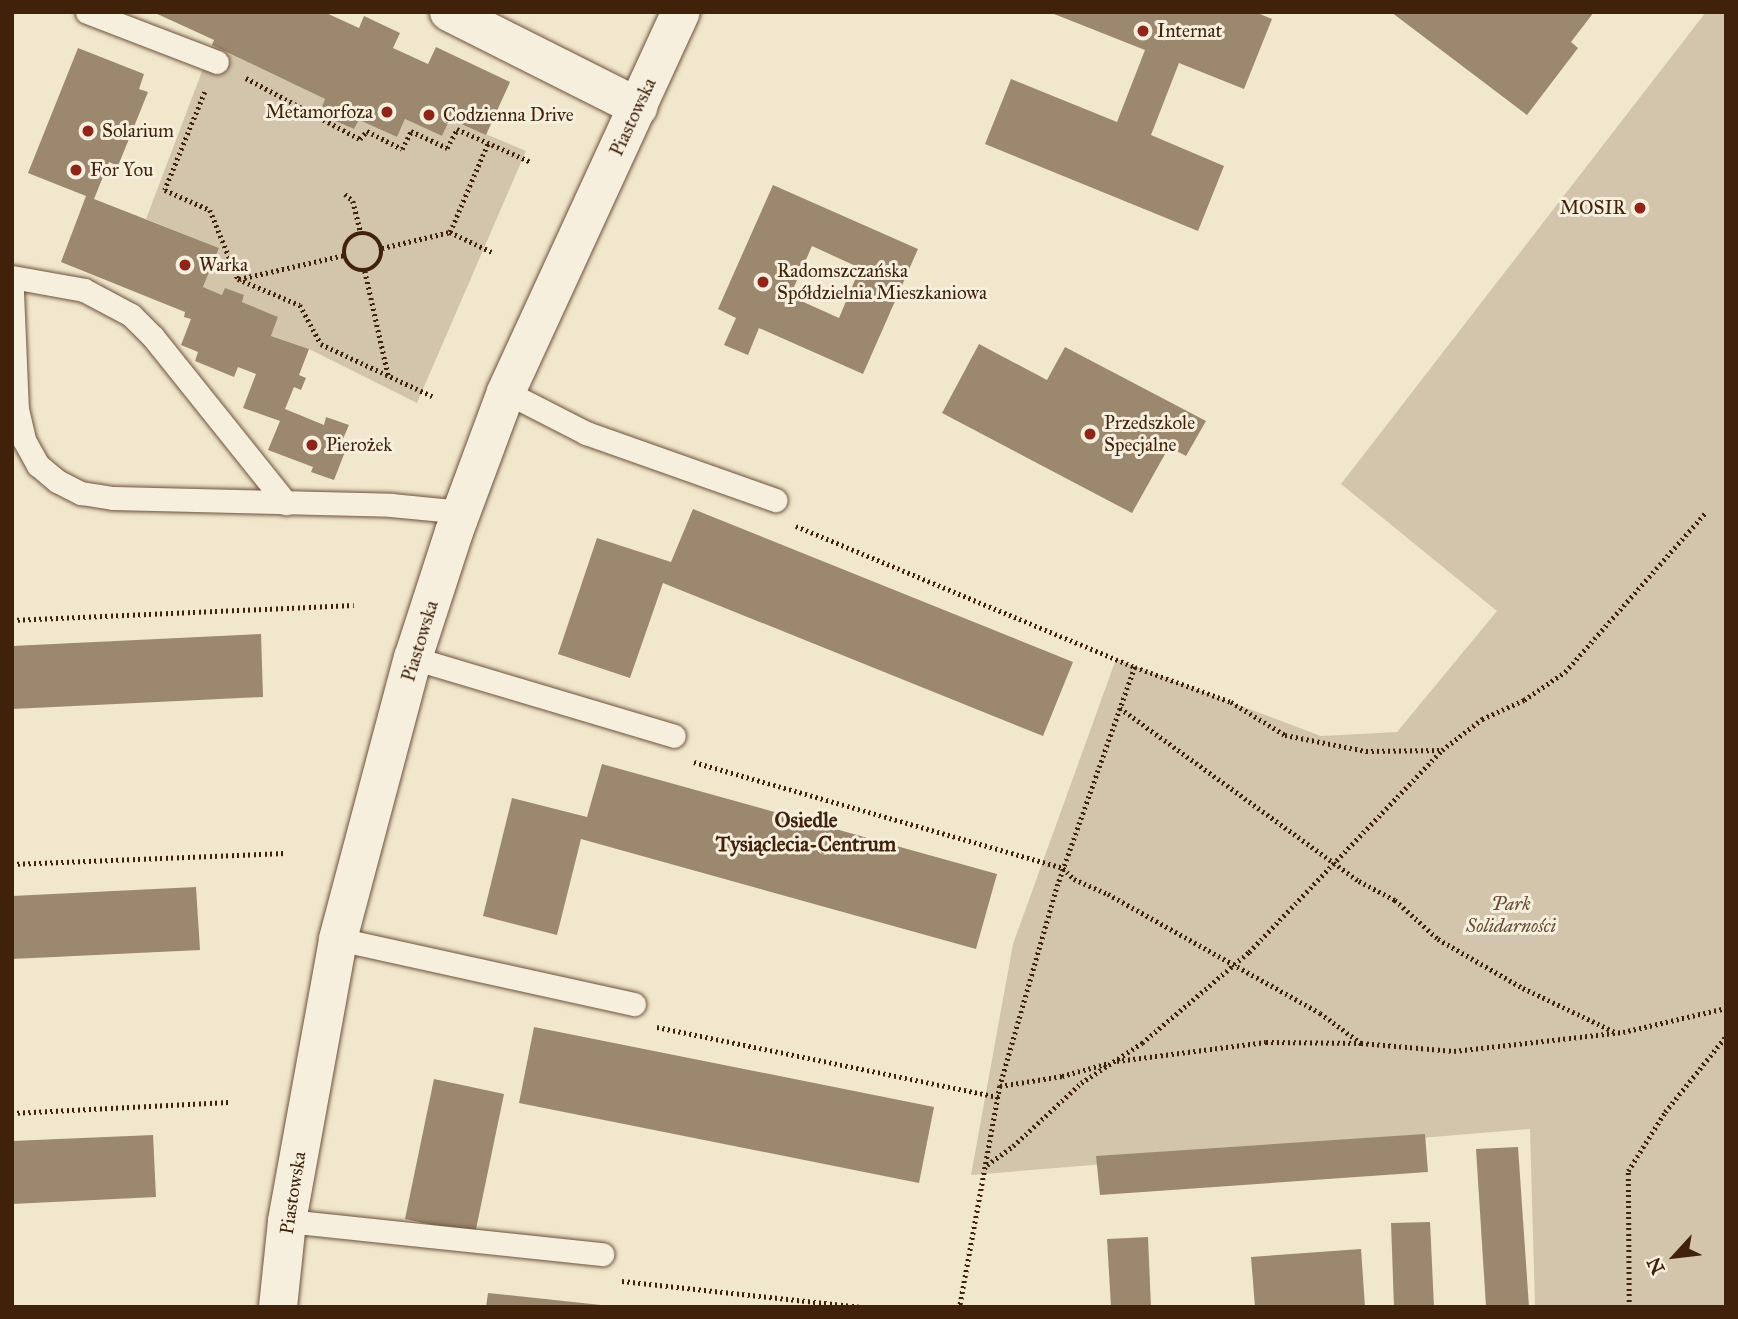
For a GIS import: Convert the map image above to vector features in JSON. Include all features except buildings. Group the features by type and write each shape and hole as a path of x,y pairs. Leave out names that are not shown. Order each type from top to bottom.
{"street":[{"path":"449,12 638,107"},
{"name":"Piastowska","path":"278,1307 287,1222 338,939 413,658 461,512 506,392 681,12"}],"lane":[{"path":"87,12 217,62"},
{"path":"12,277 84,290 131,315 153,337 286,503"},
{"path":"12,292 17,409 24,440 38,465 57,481 81,493 113,498 391,505 461,512"},
{"path":"506,392 586,433 775,500"},
{"path":"413,658 674,736"},
{"path":"338,939 634,1004"},
{"path":"287,1222 602,1254"}],"path":[{"path":"432,396 321,344 299,304 238,279 210,210 165,190 217,62 360,139 368,131 402,149 411,131 447,148 457,129 531,162"},
{"path":"450,232 488,143"},
{"path":"345,194 353,201 361,233"},
{"path":"382,248 450,232 492,252"},
{"path":"361,233 370,234 382,248 381,258 375,267 365,271 355,270 345,255 345,245 352,237 361,233"},
{"path":"238,279 345,255"},
{"path":"365,271 389,378"},
{"path":"986,1165 1013,1146 1081,1083 1142,1043 1233,965 1442,750 1482,719 1524,700 1565,672 1705,513"},
{"path":"784,522 1135,667 1231,702 1285,734 1366,751 1442,750"},
{"path":"12,620 354,605"},
{"path":"960,1307 1000,1086 1063,868 1135,667"},
{"path":"1121,708 1359,881 1395,900 1438,939 1523,988 1616,1033"},
{"path":"685,760 1063,868 1074,879 1108,894 1320,1013 1361,1043"},
{"path":"12,864 285,853"},
{"path":"1000,1086 1062,1076 1114,1061 1266,1042 1361,1043 1454,1051 1616,1033 1726,1008"},
{"path":"652,1026 999,1097"},
{"path":"1629,1307 1628,1171 1665,1112 1726,1036"},
{"path":"12,1113 229,1102"},
{"path":"925,1307 934,1307"}],"green space":[{"name":"Park Solidarności","path":"1706,12 1726,12 1726,1307 1535,1307 1530,1129 971,1175 1013,944 1116,659 1321,736 1397,732 1497,611 1341,484"},
{"path":"212,45 325,99 319,114 354,129 359,120 397,137 405,119 442,136 450,119 526,151 417,403 309,349 271,336 278,317 242,302 244,295 222,295 203,287 219,248 146,219"}],"place":[{"name":"Internat","path":"1143,31"},
{"name":"Metamorfoza","path":"387,112"},
{"name":"Codzienna Drive","path":"429,115"},
{"name":"Solarium","path":"88,131"},
{"name":"For You","path":"76,170"},
{"name":"MOSIR","path":"1640,208"},
{"name":"Warka","path":"185,265"},
{"name":"Radomszczańska Spółdzielnia Mieszkaniowa","path":"763,282"},
{"name":"Przedszkole Specjalne","path":"1090,434"},
{"name":"Pierożek","path":"312,445"}],"district":[{"name":"Osiedle Tysiąclecia-Centrum","path":"806,832"}]}
